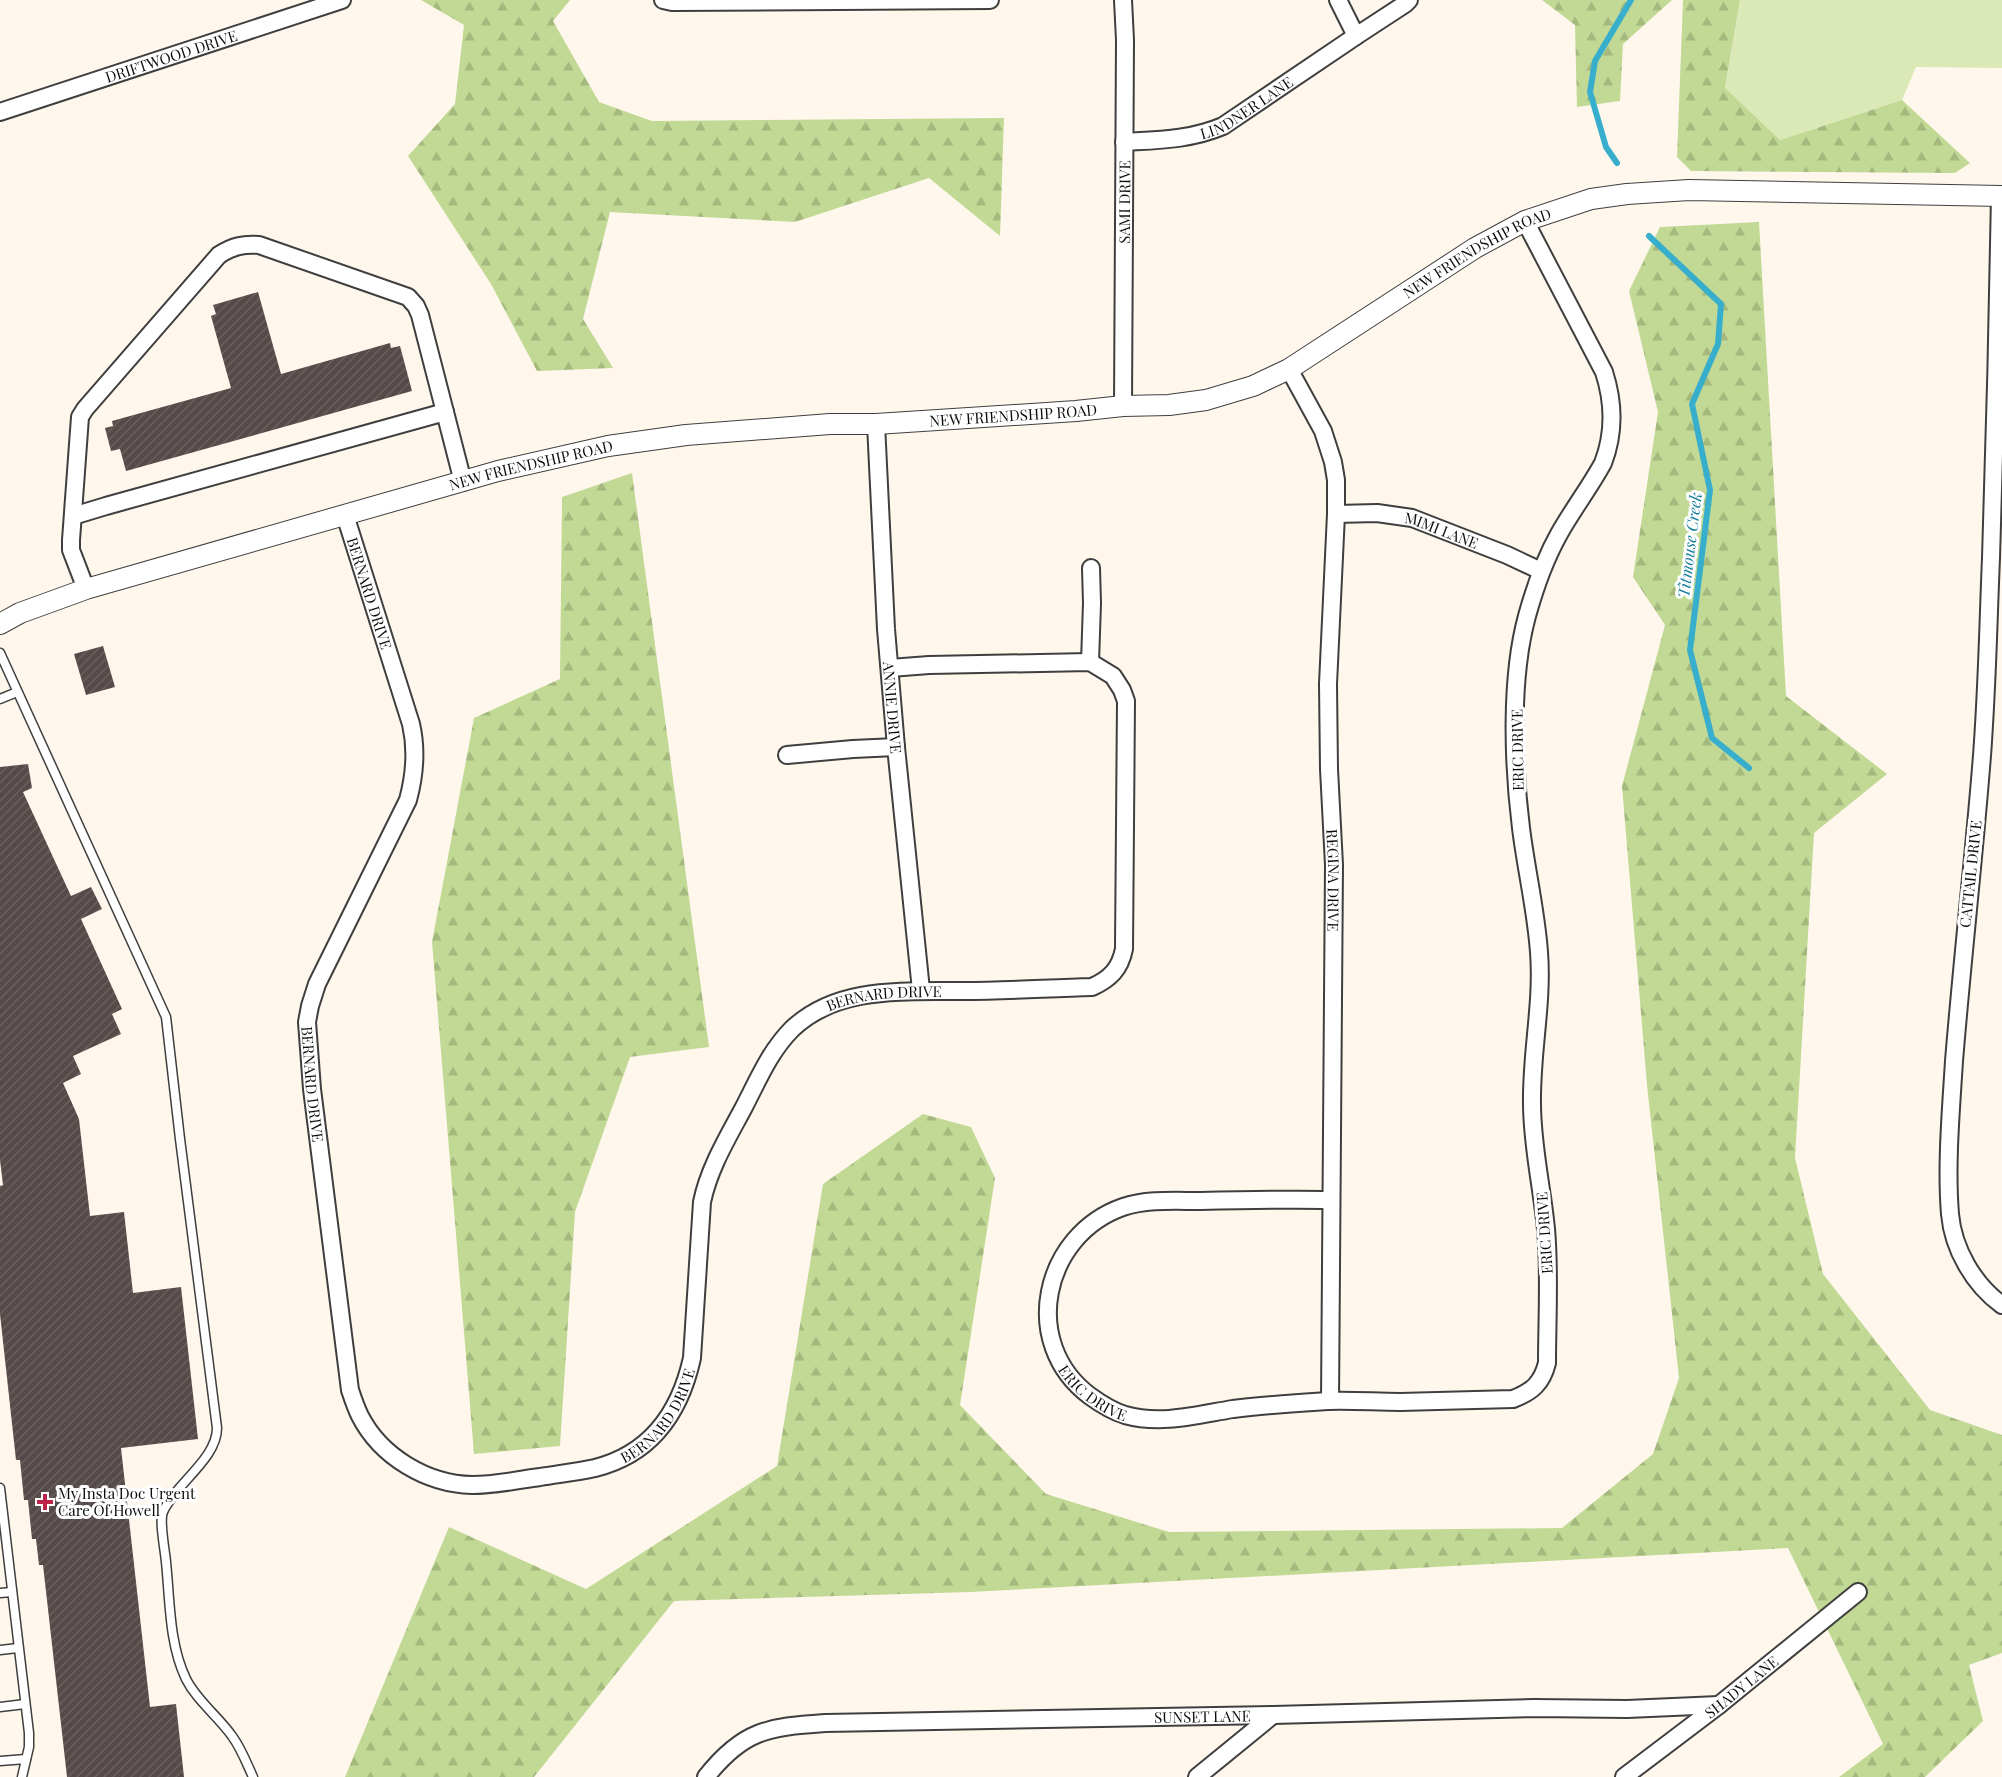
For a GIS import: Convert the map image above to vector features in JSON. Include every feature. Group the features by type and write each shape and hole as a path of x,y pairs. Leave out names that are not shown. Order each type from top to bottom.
{"street":[{"name":"DRIFTWOOD DRIVE","path":"0,112 342,0"},
{"path":"663,0 672,2 990,0"},
{"name":"SAMI DRIVE","path":"1123,406 1124,0"},
{"path":"1338,0 1356,36"},
{"name":"LINDNER LANE","path":"1124,142 1178,139 1222,126 1409,0"},
{"name":"NEW FRIENDSHIP ROAD","path":"0,624 20,613 86,589 463,482 580,452 686,435 830,424 876,424 1066,412 1123,406 1169,405 1206,400 1253,386 1289,369 1475,248 1525,221 1591,199 1689,190 2001,196"},
{"name":"CATTAIL DRIVE","path":"2001,196 1999,427 1987,681 1951,1108 1949,1191 1952,1227 1964,1260 1988,1293 2002,1305"},
{"name":"ERIC DRIVE","path":"1331,1200 1151,1202 1124,1207 1103,1216 1085,1228 1060,1261 1052,1280 1048,1299 1050,1336 1058,1357 1069,1375 1082,1390 1102,1405 1146,1420 1168,1420 1235,1409 1330,1401 1513,1399 1527,1394 1537,1386 1544,1374 1547,1363 1548,1263 1532,1104 1540,1000 1540,955 1521,829 1516,777 1516,697 1521,646 1541,571 1558,535 1603,463 1608,451 1613,412 1610,390 1604,372 1525,221"},
{"path":"86,589 71,550 80,417 219,255 230,248 246,244 259,245 408,297 420,315 463,482"},
{"name":"REGINA DRIVE","path":"1289,369 1328,445 1336,480 1328,684 1329,769 1334,865 1330,1401"},
{"path":"73,516 445,412"},
{"name":"ANNIE DRIVE","path":"876,424 886,630 921,990"},
{"name":"MIMI LANE","path":"1336,514 1377,513 1412,518 1507,555 1541,571"},
{"name":"BERNARD DRIVE","path":"345,515 411,724 415,768 408,800 317,984 308,1022 312,1089 348,1380 360,1416 372,1434 393,1455 415,1470 449,1483 473,1485 510,1482 594,1468 610,1463 633,1451 656,1433 676,1405 687,1381 692,1358 702,1202 715,1163 771,1054 793,1029 812,1014 836,1002 865,994 921,990 1092,987 1104,982 1117,970 1125,950 1126,701 1113,676 1090,662"},
{"path":"890,668 929,665 1090,662 1091,568"},
{"path":"787,755 896,747"},
{"name":"SHADY LANE","path":"1624,1777 1719,1705 1858,1592"},
{"name":"SUNSET LANE","path":"706,1777 727,1753 746,1739 760,1732 787,1725 837,1722 1534,1708 1627,1709 1719,1705"},
{"path":"1197,1777 1273,1715"}],"lane":[{"path":"0,653 166,1017 217,1428 217,1437 212,1448 161,1515 171,1607 177,1655 187,1680 195,1693 233,1737 253,1777"},
{"path":"0,699 17,692"},
{"path":"0,1488 3,1541 12,1592 29,1733 29,1747 22,1777"},
{"path":"0,1593 12,1592"},
{"path":"0,1650 18,1648"},
{"path":"0,1707 25,1704"},
{"path":"0,1761 26,1759"}],"green space":[{"path":"421,0 570,0 553,21 599,102 652,121 1004,118 1000,236 929,178 795,222 610,212 583,319 613,368 537,371 491,284 408,156 455,104 464,25"},
{"path":"1542,0 1672,0 1623,44 1620,101 1577,107 1575,25"},
{"path":"1683,0 1740,0 1725,88 1780,140 1902,100 1970,163 1955,173 1691,171 1677,157"},
{"path":"1740,0 2002,0 2002,68 1916,67 1902,100 1780,140 1725,89"},
{"path":"1759,222 1786,696 1887,774 1814,833 1795,1158 1823,1274 1930,1410 2002,1435 2002,1653 1969,1665 1983,1721 1925,1777 1839,1777 1883,1744 1788,1548 971,1592 674,1601 534,1777 345,1777 449,1527 586,1589 777,1466 823,1184 923,1114 971,1127 995,1178 960,1405 1046,1494 1169,1532 1562,1528 1653,1454 1679,1378 1647,1085 1622,786 1665,625 1633,577 1658,412 1629,291 1660,227"},
{"path":"632,473 709,1047 630,1057 575,1212 560,1446 474,1454 432,942 474,718 560,679 562,497"}],"building":[{"path":"258,292 281,374 390,343 391,348 400,346 412,391 126,471 120,449 111,451 105,428 113,426 112,421 231,388 211,316 216,314 213,305"},
{"path":"103,646 115,687 86,695 74,654"},
{"path":"28,764 32,788 23,792 71,896 91,887 102,909 81,919 122,1009 112,1014 121,1034 73,1056 81,1074 63,1083 79,1119 90,1216 124,1212 133,1293 181,1287 198,1439 121,1448 150,1707 176,1704 184,1777 67,1777 43,1565 39,1565 36,1539 32,1539 28,1500 24,1500 20,1460 16,1460 0,1314 0,1186 3,1185 0,1160 0,767"}],"waterway":[{"name":"Titmouse Creek","path":"1617,163 1606,147 1590,92 1595,61 1631,0"},
{"name":"Titmouse Creek","path":"1649,236 1721,304 1718,344 1692,404 1710,490 1690,650 1712,738 1749,768"}],"place":[{"name":"My Insta Doc Urgent Care Of Howell","path":"45,1502"}]}
